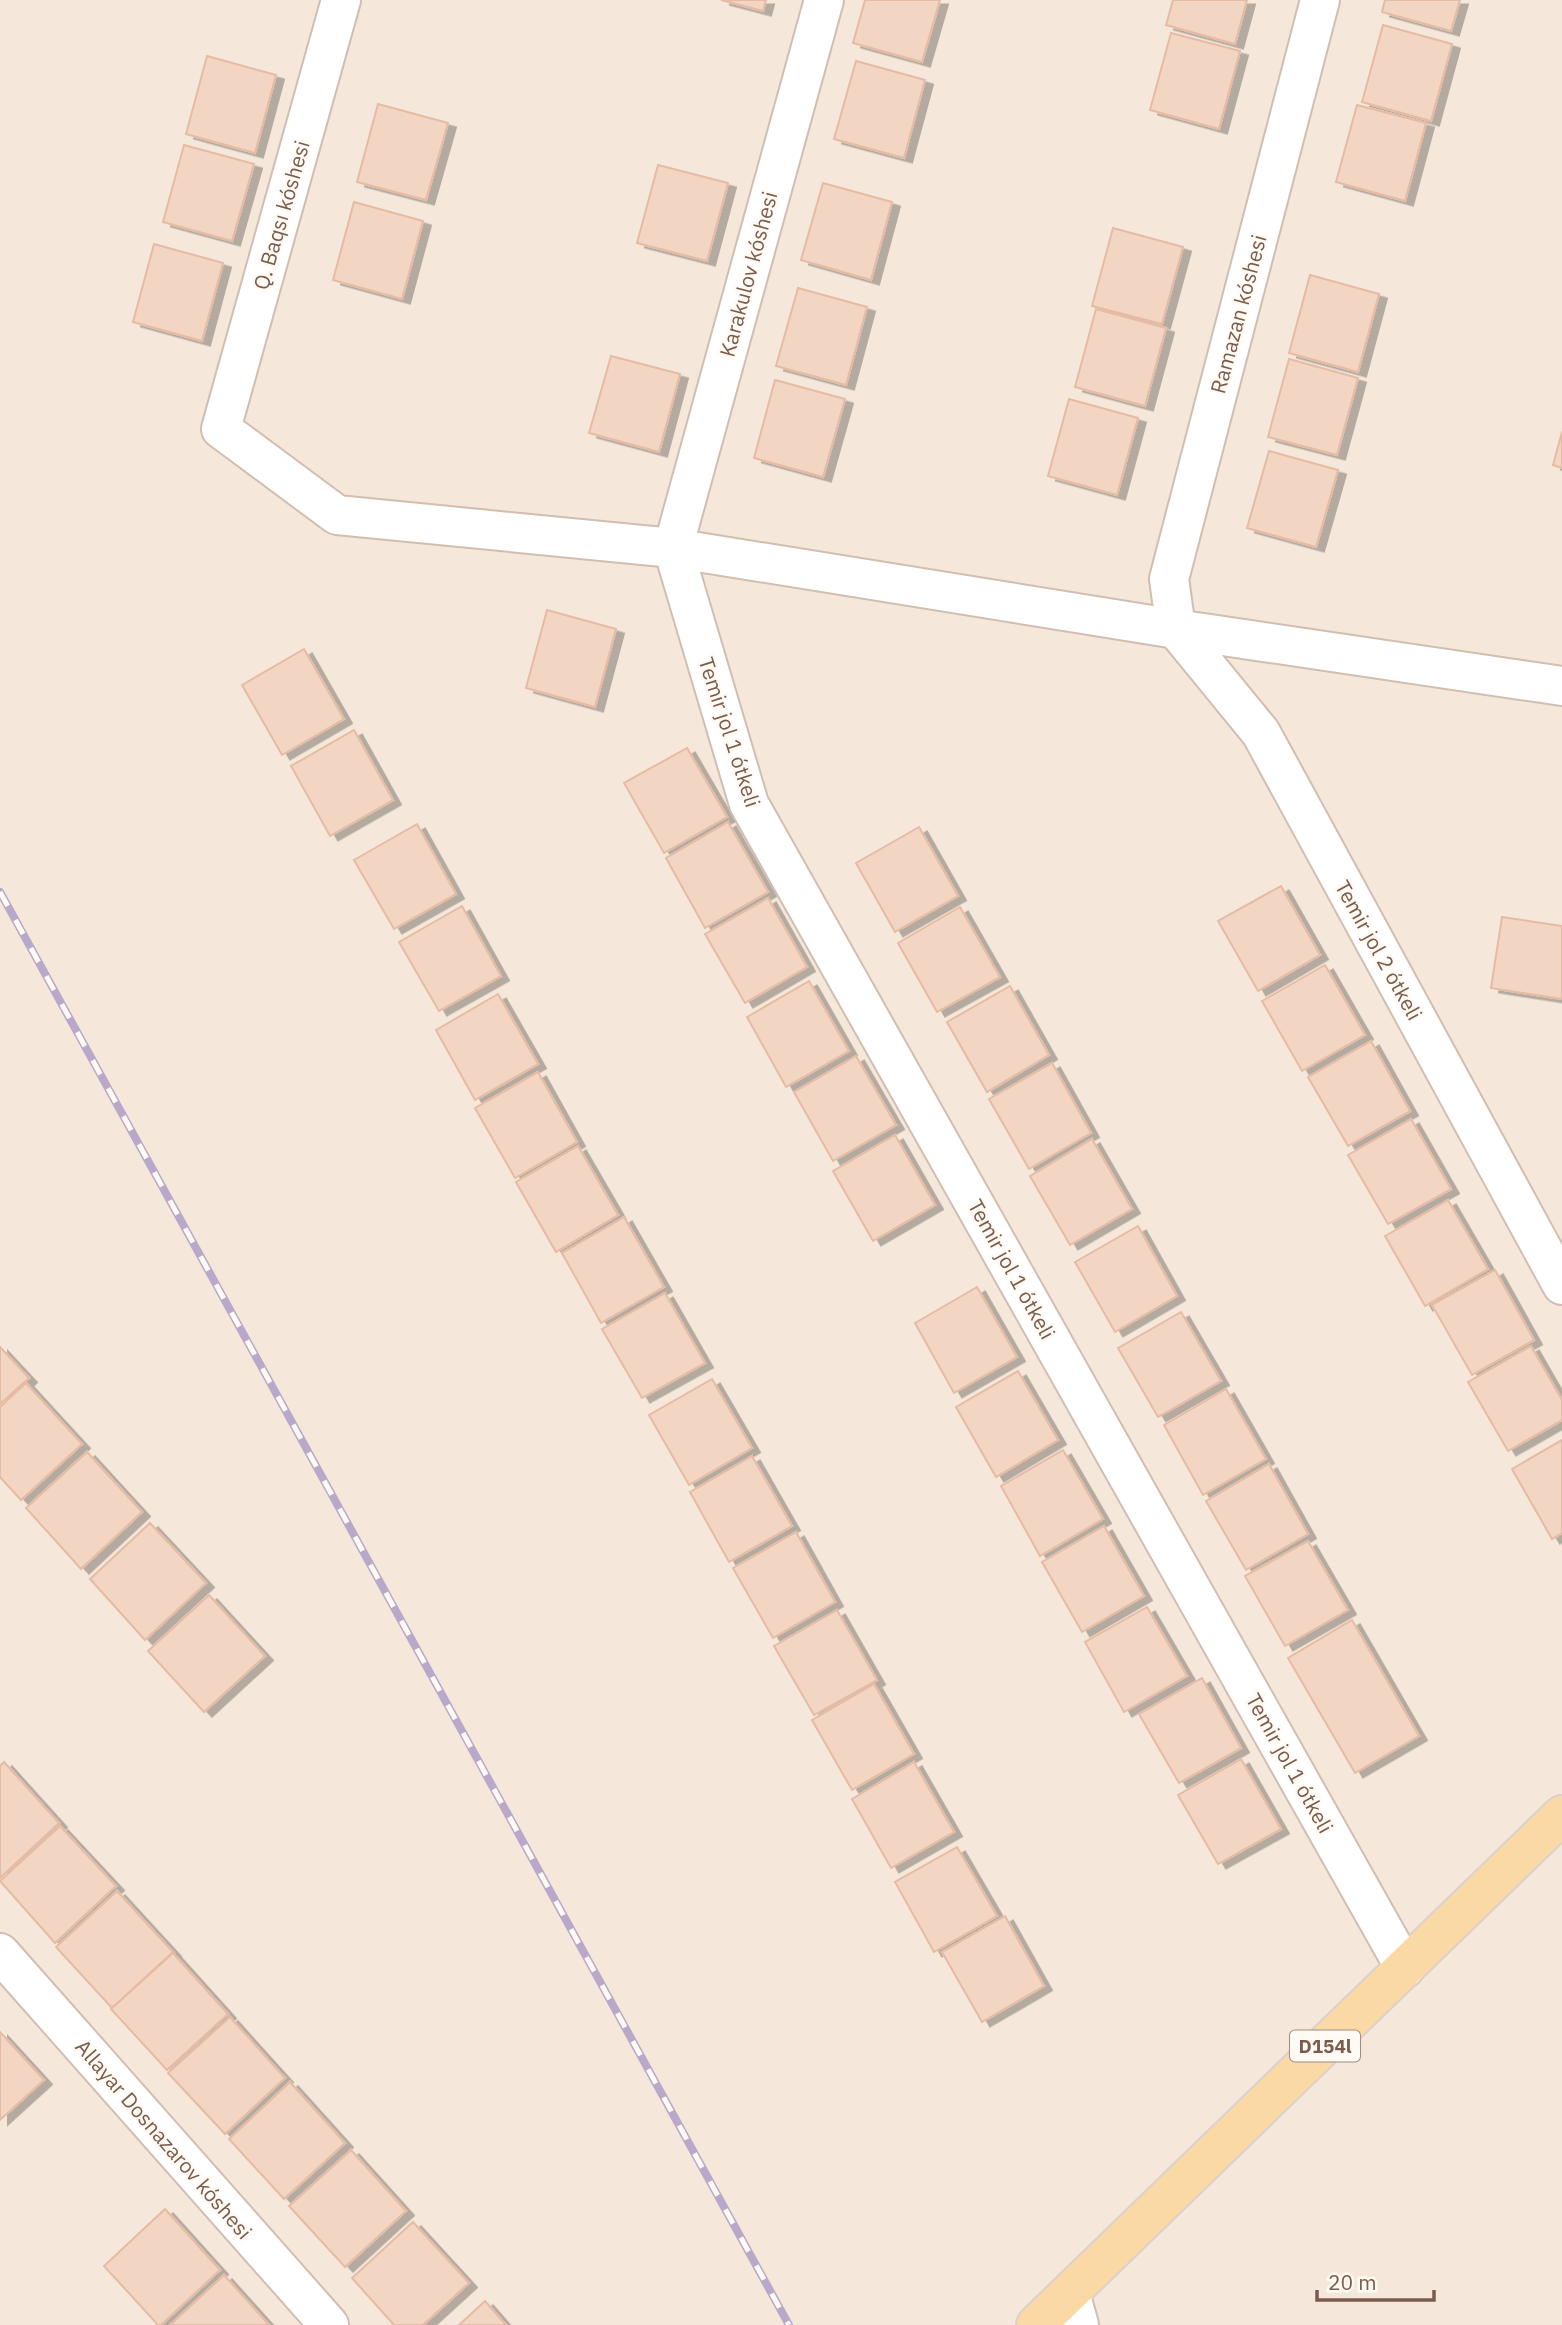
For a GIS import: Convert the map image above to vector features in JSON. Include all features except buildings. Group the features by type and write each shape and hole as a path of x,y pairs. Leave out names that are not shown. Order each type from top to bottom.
{"main road":[{"name":"D154l","path":"1036,2325 1075,2309 1405,1968 1562,1815"}],"street":[{"name":"Q. Baqsı kóshesi","path":"341,0 221,429 337,515 673,548"},
{"name":"Karakulov kóshesi","path":"673,548 824,0"},
{"name":"Ramazan kóshesi","path":"1176,629 1169,579 1320,0"},
{"path":"673,548 1176,629 1562,686"},
{"name":"Temir jol 1 ótkeli","path":"673,548 750,804 1405,1968"},
{"name":"Temir jol 2 ótkeli","path":"1176,629 1261,733 1562,1285"},
{"name":"Allayar Dosnazarov kóshesi","path":"0,1952 328,2325"}],"shaded area":[{"path":"0,0 1562,0 1562,2325 0,2325"}],"railway":[{"path":"0,892 789,2325"}]}
